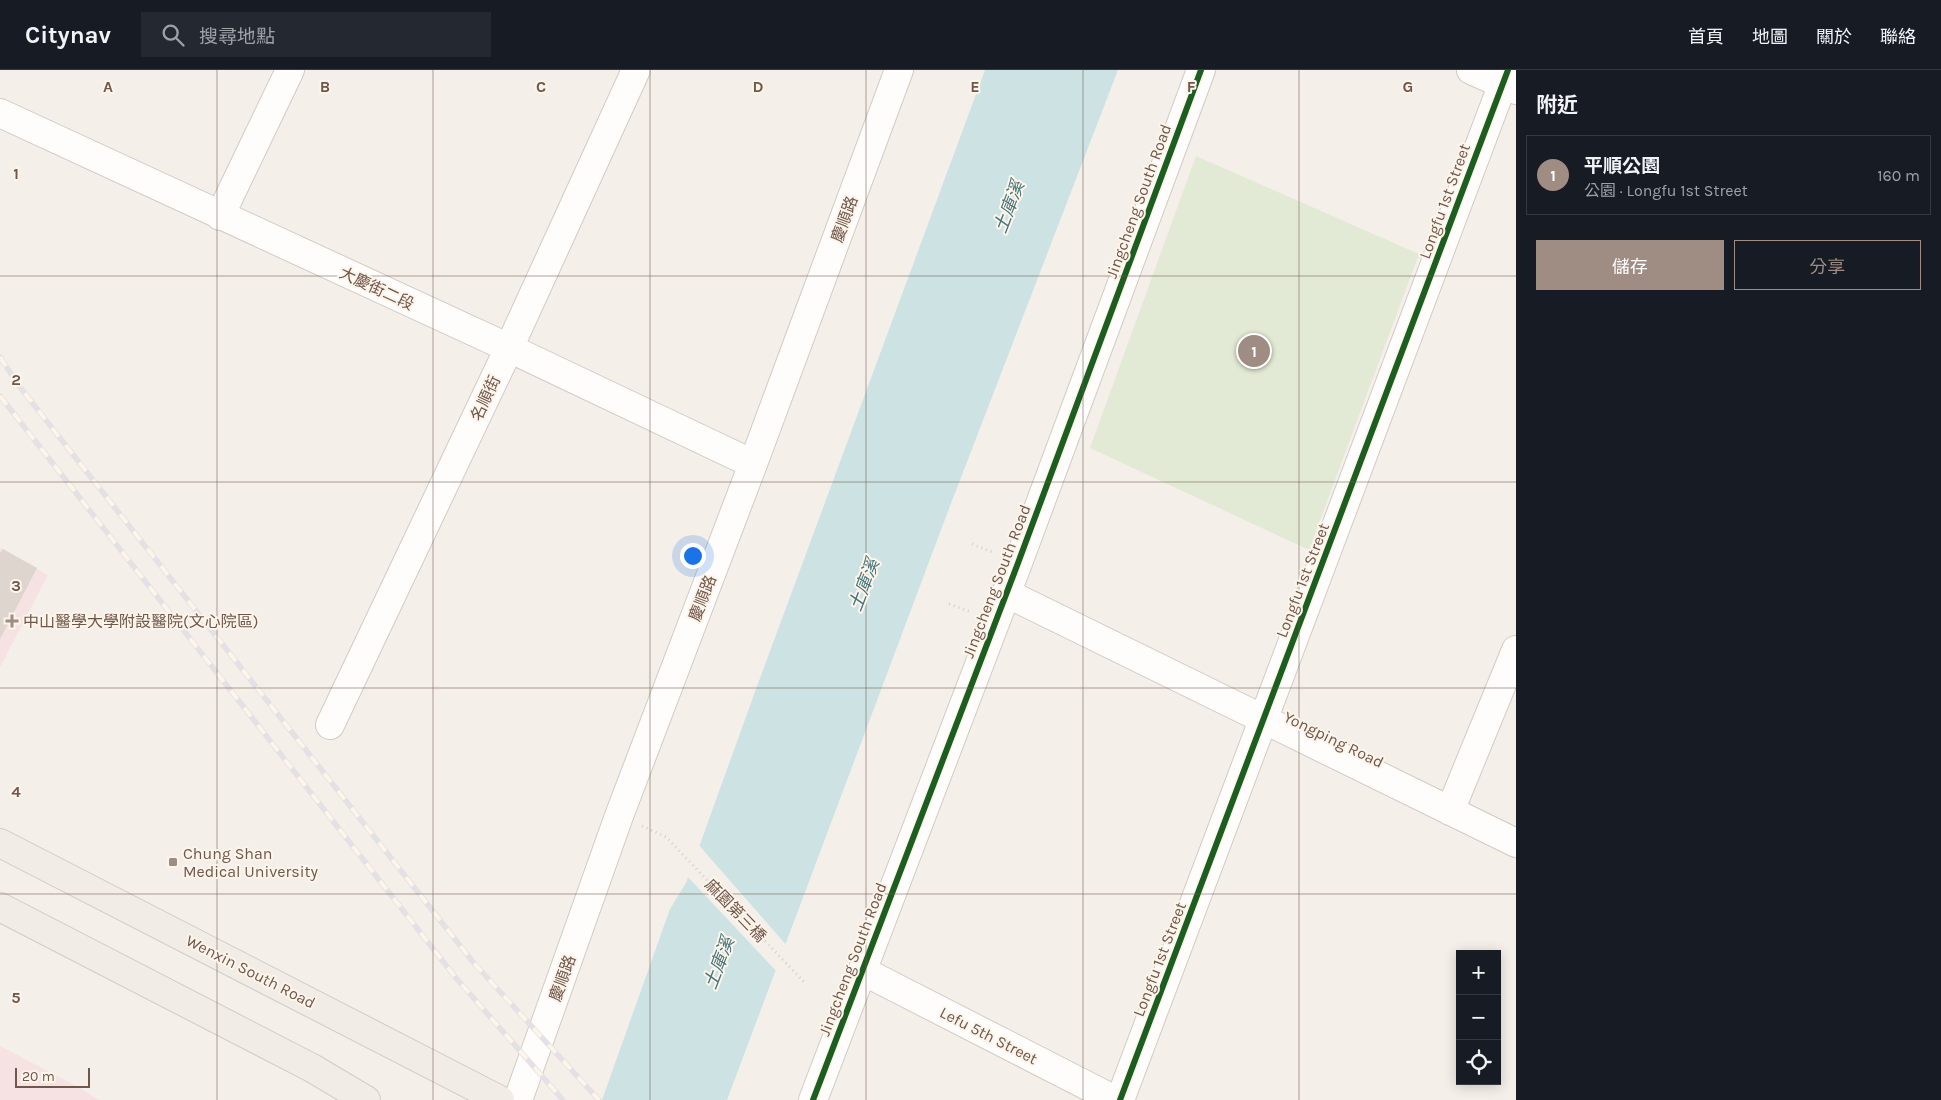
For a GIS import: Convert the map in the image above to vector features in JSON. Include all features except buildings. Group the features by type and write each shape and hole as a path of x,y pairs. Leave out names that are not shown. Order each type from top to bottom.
{"main road":[{"name":"Wenxin South Road","path":"0,843 500,1100"},
{"path":"0,907 312,1068 366,1100"}],"street":[{"path":"220,216 290,70"},
{"name":"名順街","path":"330,725 509,348 636,70"},
{"name":"慶順路","path":"518,1100 619,816 753,464 899,70"},
{"name":"Jingcheng South Road","path":"814,1100 1201,70"},
{"path":"1471,70 1509,81"},
{"name":"Longfu 1st Street","path":"1120,1100 1509,81"},
{"name":"大慶街二段","path":"0,113 509,348 753,464"},
{"name":"Yongping Road","path":"1006,593 1516,843"},
{"path":"1450,811 1516,650"},
{"name":"Lefu 5th Street","path":"863,971 1115,1100"}],"path":[{"path":"972,544 995,553"},
{"path":"949,604 978,615"}],"shaded area":[{"name":"中山醫學大學附設醫院(文心院區)","path":"0,548 48,575 0,667"},
{"path":"0,1046 82,1089 99,1100 0,1100"}],"green space":[{"path":"1196,156 1419,254 1309,550 1090,448"}],"water":[{"name":"土庫溪","path":"985,70 1118,70 950,506 727,1100 602,1100 670,909 686,883"}],"pier":[{"path":"697,843 788,947 778,973 686,875"}],"railway":[{"path":"0,357 19,386 473,962 599,1100"},
{"path":"0,396 456,978 563,1100"}],"cycle path":[{"path":"813,1100 1018,563 1201,70"},
{"path":"1120,1100 1508,70"}],"place":[{"name":"平順公園","path":"1254,351"},
{"name":"中山醫學大學附設醫院(文心院區)","path":"12,621"},
{"name":"Chung Shan Medical University","path":"173,862"}]}
